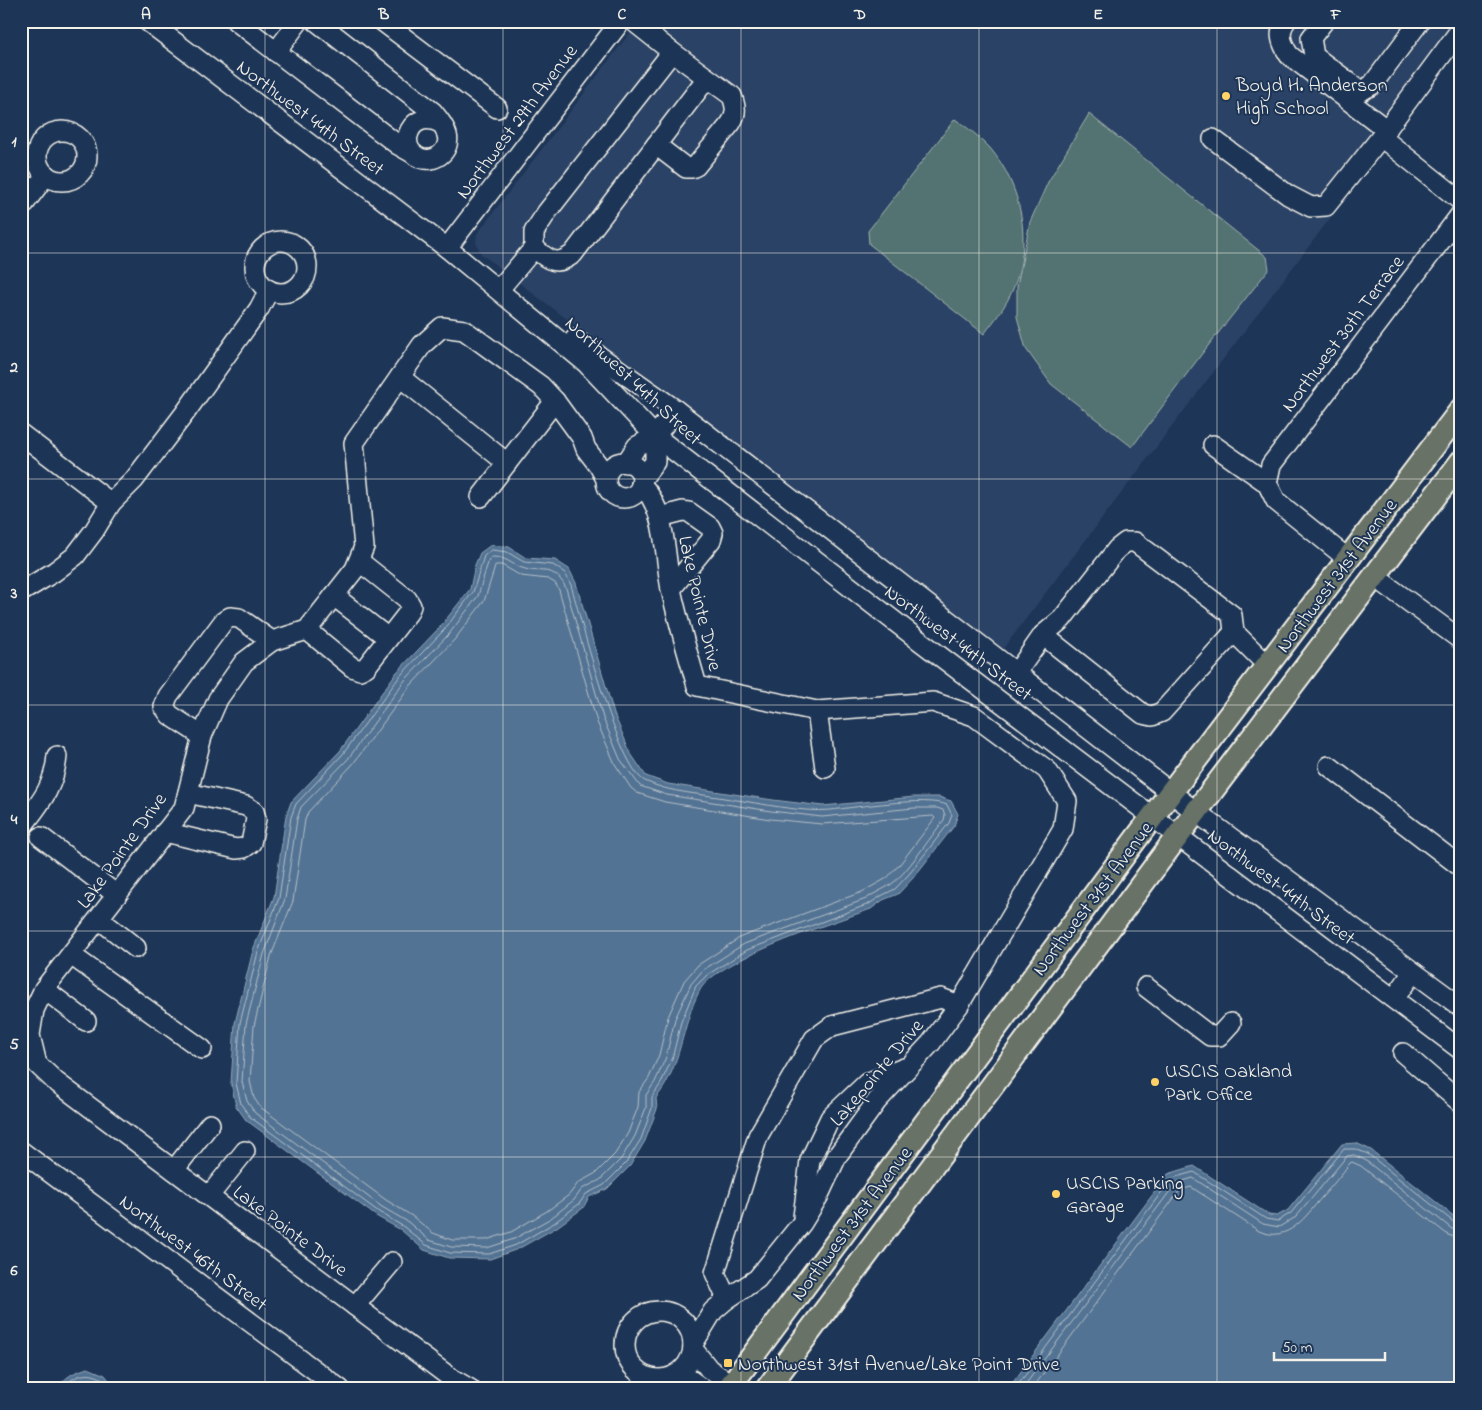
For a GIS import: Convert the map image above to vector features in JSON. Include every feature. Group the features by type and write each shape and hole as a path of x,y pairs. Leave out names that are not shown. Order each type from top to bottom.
{"main road":[{"name":"Northwest 31st Avenue","path":"729,1386 1171,792 1461,410"},
{"name":"Northwest 31st Avenue","path":"767,1389 1178,836 1461,462"}],"street":[{"name":"Northwest 44th Street","path":"147,21 448,248 676,410 1196,812 1461,1007"},
{"path":"276,52 299,21"},
{"path":"248,25 276,52 398,145 421,158 436,158 443,153 447,146 448,138 446,130 433,112 316,21"},
{"path":"382,21 497,108"},
{"name":"Northwest 29th Avenue","path":"448,248 620,21"},
{"path":"633,21 732,96 736,105 736,115 731,123 696,166 686,168 656,146"},
{"path":"1286,21 1280,38 1289,55 1384,133 1461,201"},
{"path":"1324,21 1311,38 1314,56 1361,91 1372,86 1420,21"},
{"path":"1213,139 1288,195 1311,207 1326,206 1384,133 1461,29"},
{"path":"501,286 534,248 534,232 547,212 672,52"},
{"path":"534,248 552,261 557,262 573,254 707,78"},
{"path":"414,154 409,148 408,140 409,132 413,126 419,121 427,119 435,120 442,124"},
{"path":"21,208 46,174"},
{"name":"Northwest 30th Terrace","path":"1267,483 1271,465 1461,214"},
{"name":"Northwest 44th Street","path":"448,248 586,363 655,436 920,641 1461,1050"},
{"path":"21,592 54,572 75,556 94,531 111,503 134,480 185,414 259,309 269,290"},
{"name":"Lake Pointe Drive","path":"470,1389 451,1378 55,1081 37,1064 27,1046 34,1010 44,989 184,808 202,736 218,699 244,662 272,641 307,630 355,569 364,547 354,444 422,346 442,327 464,330 541,386 555,401 582,438 610,466 608,489 616,496 621,498 638,486"},
{"path":"400,377 507,463"},
{"path":"481,497 555,401"},
{"path":"610,466 637,446 655,436 676,410"},
{"path":"21,434 111,503"},
{"path":"638,486 654,462 655,436"},
{"path":"1213,445 1267,483 1276,501 1348,559"},
{"name":"Lake Pointe Drive","path":"610,466 630,464 638,470 638,486 651,508 660,517 671,589 697,686 817,711 934,702 974,716 1047,770 1066,801 1063,829 989,953"},
{"path":"660,517 683,511 689,512 710,528 713,534 711,540 671,589"},
{"path":"1017,672 1043,635 1062,619 1117,550 1126,542 1135,542 1232,615 1234,632 1267,665"},
{"path":"307,630 352,667 360,670 366,667 408,613 411,606 407,599 359,560"},
{"path":"1374,576 1461,640"},
{"path":"334,596 388,638"},
{"path":"202,736 170,715 164,707 168,696 217,629 230,618 239,618 272,641"},
{"path":"1043,635 1144,714 1152,716 1162,712 1234,632"},
{"path":"817,711 825,768"},
{"path":"21,828 51,785 55,776 57,756"},
{"path":"1329,766 1461,867"},
{"path":"166,832 236,849 244,848 251,843 256,819 254,811 246,806 188,793"},
{"path":"40,837 117,895"},
{"path":"99,919 136,948"},
{"name":"Lakepointe Drive","path":"802,1223 818,1197 836,1156 877,1101 931,1043 959,1005 989,953"},
{"path":"70,955 202,1049"},
{"path":"1394,999 1414,972"},
{"path":"1146,986 1210,1036 1219,1036 1231,1023"},
{"path":"44,989 86,1021"},
{"path":"729,1386 709,1369 693,1346 690,1330 683,1320 668,1312 659,1310 647,1312 632,1323 627,1330 624,1342 625,1352 631,1365 652,1384 675,1375 686,1366 693,1346 720,1305 715,1273 758,1136 814,1039 832,1026 941,998 959,1005"},
{"path":"1403,1053 1461,1103"},
{"path":"683,1320 700,1317 757,1279 802,1223 810,1160 830,1118 866,1083 910,1065"},
{"path":"174,1170 210,1124"},
{"name":"Northwest 46th Street","path":"21,1151 340,1389"},
{"path":"209,1196 245,1151"},
{"path":"355,1306 392,1262"},
{"path":"675,1375 685,1376 703,1389"}],"shaded area":[{"path":"639,21 1461,21 1461,46 1003,649 481,254 476,243 477,234"}],"green space":[{"path":"1089,114 1267,257 1269,269 1132,447 1051,384 1026,349 1017,317 1017,286 1030,222 1048,182"},
{"path":"955,119 982,140 1001,163 1017,197 1021,216 1023,234 1019,271 1007,301 984,334 869,244 868,231"}],"water":[{"path":"491,545 509,547 526,558 555,560 569,569 576,583 614,714 631,754 646,776 668,784 823,806 914,797 939,797 951,801 958,814 954,826 914,877 898,894 883,900 871,909 752,954 711,978 700,990 694,1003 671,1073 665,1086 656,1098 657,1109 645,1141 630,1166 607,1189 589,1197 583,1208 557,1227 518,1249 490,1259 449,1258 424,1250 401,1230 376,1216 246,1120 236,1106 231,1083 235,1023 253,950 274,897 286,816 291,802 340,751 396,673 440,627 470,589 475,565 480,553"},
{"path":"1356,1143 1371,1150 1461,1222 1461,1389 1008,1389 1168,1174 1194,1166 1269,1215 1277,1216 1288,1210 1342,1144"},
{"path":"88,1368 105,1375 116,1389 58,1389 70,1375"}],"place":[{"name":"Boyd H. Anderson High School","path":"1226,96"},
{"name":"USCIS Oakland Park Office","path":"1155,1082"},
{"name":"USCIS Parking Garage","path":"1056,1194"},
{"name":"Northwest 31st Avenue/Lake Point Drive","path":"728,1363"}]}
